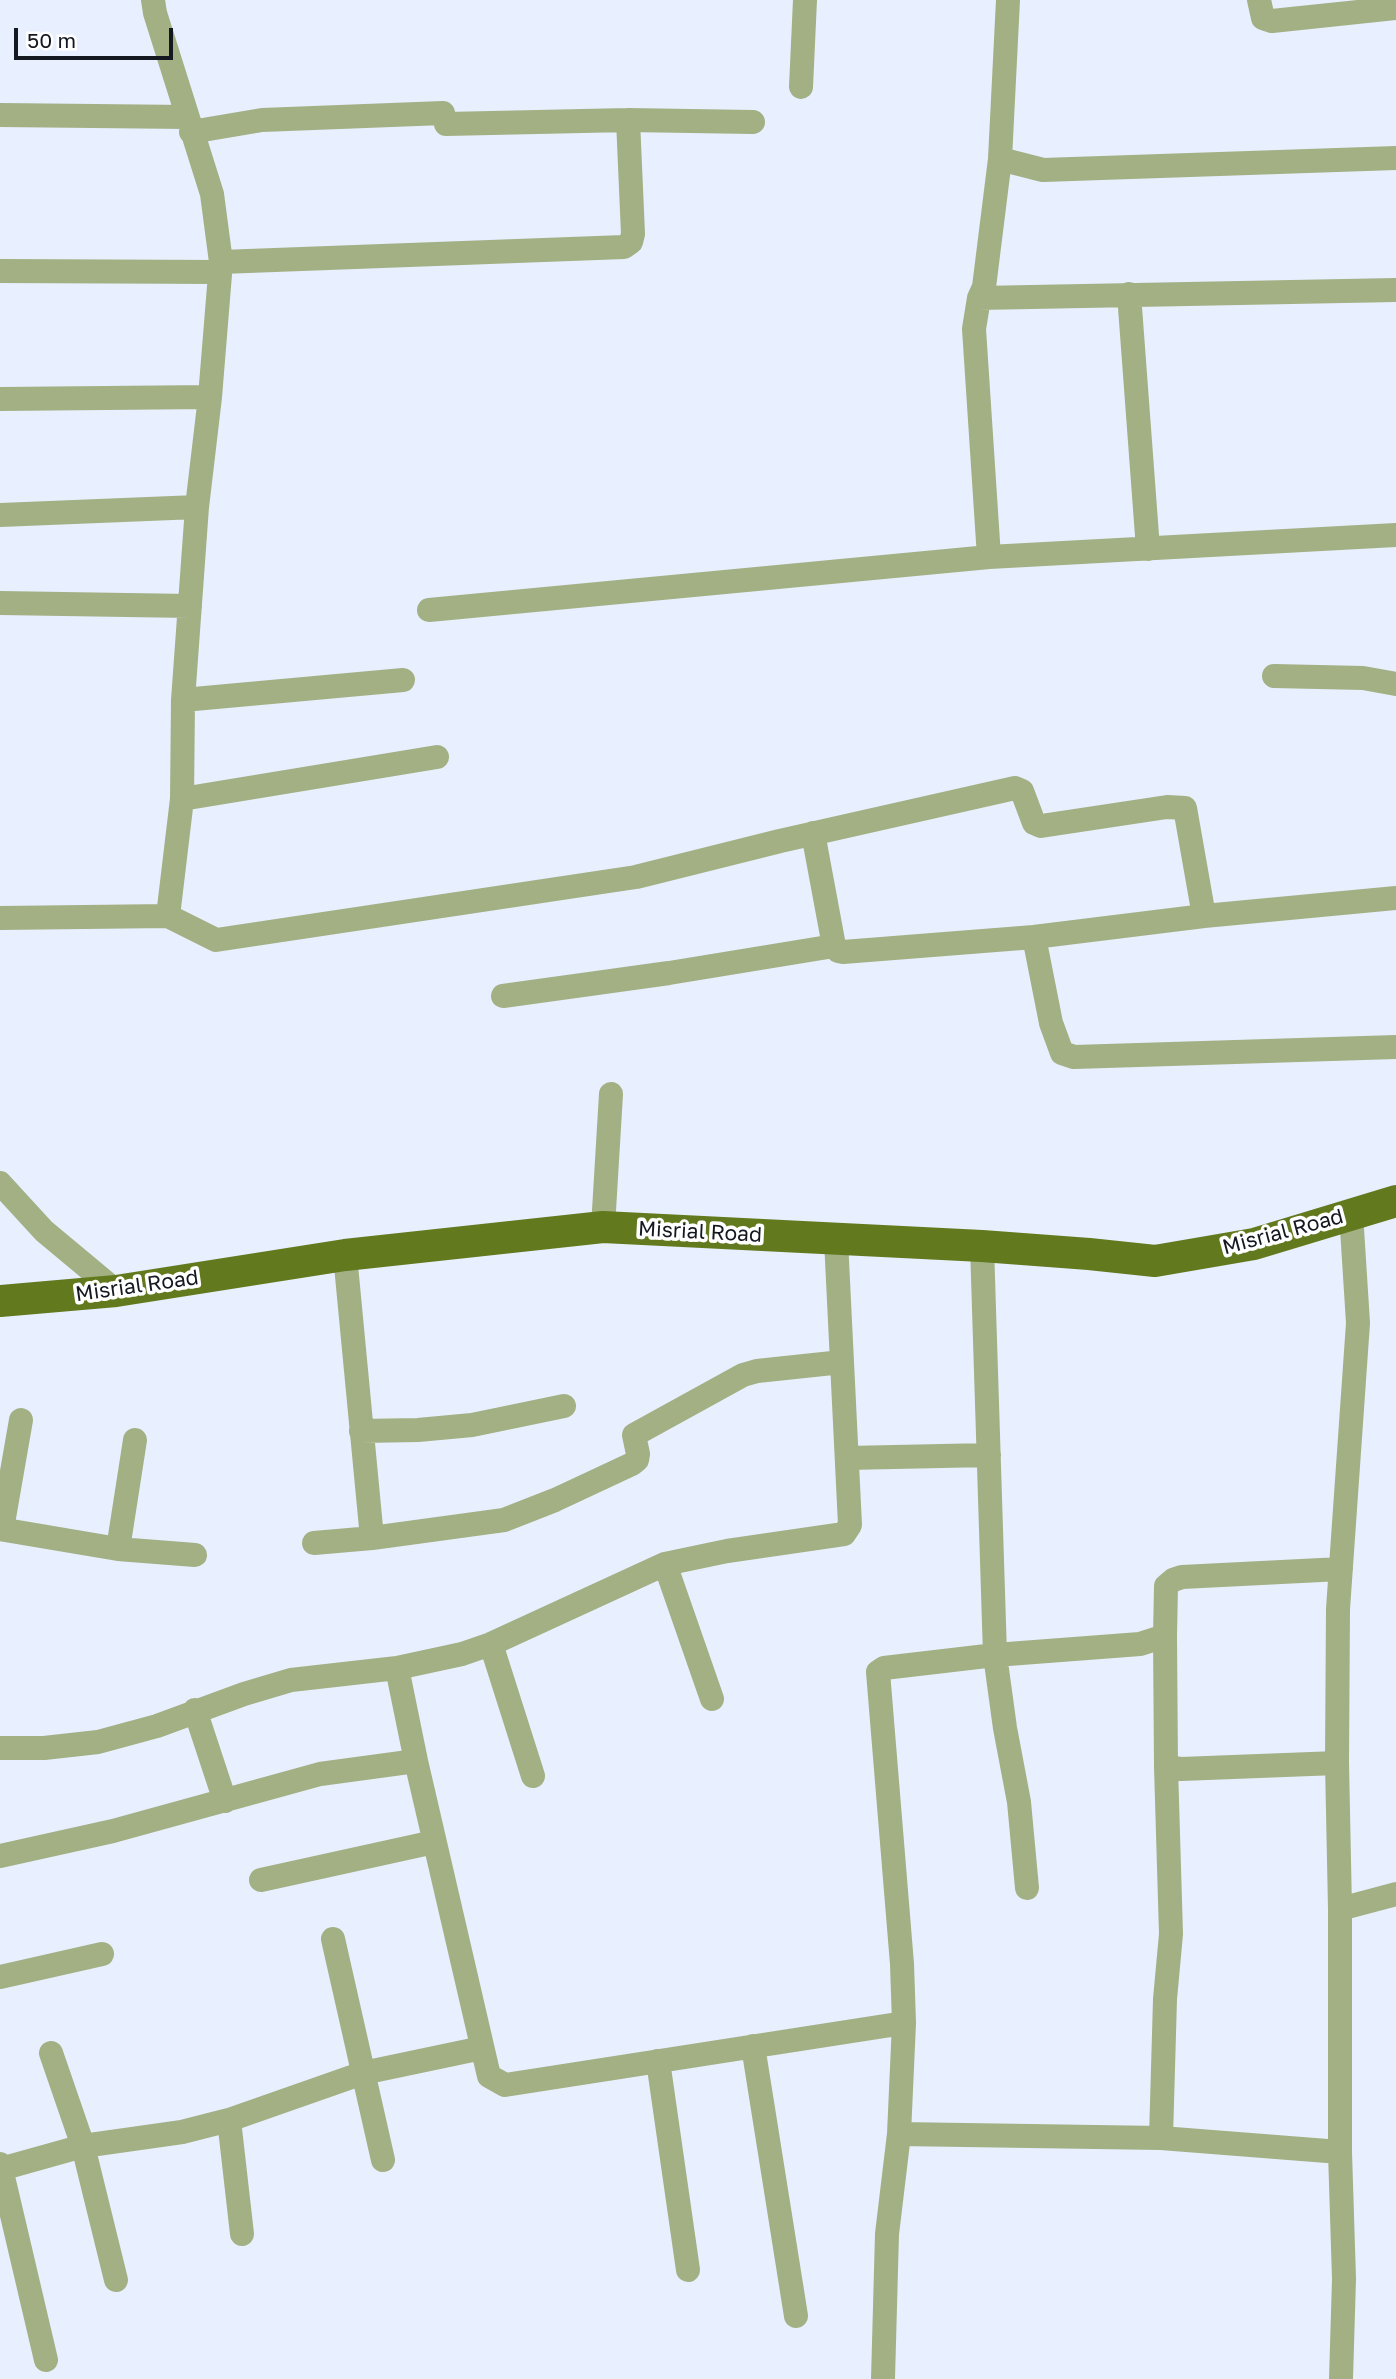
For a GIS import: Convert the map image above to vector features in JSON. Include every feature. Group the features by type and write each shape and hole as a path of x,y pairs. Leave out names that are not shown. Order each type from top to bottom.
{"main road":[{"name":"Misrial Road","path":"0,1301 116,1292 345,1255 603,1227 982,1246 1155,1261 1254,1244 1396,1201"}],"street":[{"path":"153,0 212,194 220,267 210,397 197,507 183,701 181,799 168,916"},
{"path":"801,87 805,0"},
{"path":"989,558 974,329 979,298 984,287 1000,159 1008,0"},
{"path":"1259,0 1263,18 1272,20 1396,8"},
{"path":"0,115 189,124 262,120 444,118 753,121"},
{"path":"0,271 220,267 624,247 631,242 633,234 628,120"},
{"path":"1000,159 1043,170 1396,158"},
{"path":"979,298 1396,290"},
{"path":"1129,294 1147,549"},
{"path":"0,399 210,397"},
{"path":"0,515 197,507"},
{"path":"429,610 989,558 1396,535"},
{"path":"0,603 190,606"},
{"path":"1274,676 1363,678 1396,684"},
{"path":"183,701 403,680"},
{"path":"181,799 437,757"},
{"path":"0,918 168,916 216,940 636,877 813,833 1015,788 1022,791 1034,823 1041,826 1167,807 1187,810 1204,916"},
{"path":"813,833 834,946 843,952 1034,937 1204,916 1396,898"},
{"path":"1034,937 1051,1023 1062,1053 1074,1057 1396,1047"},
{"path":"503,996 834,946"},
{"path":"603,1227 611,1094"},
{"path":"0,1183 44,1231 116,1292"},
{"path":"1341,2379 1344,2279 1340,2152 1338,1609 1358,1323 1351,1213"},
{"path":"0,1748 44,1748 98,1742 157,1726 195,1710 291,1681 397,1668 491,1644 665,1564 727,1550 844,1534 850,1525 836,1240"},
{"path":"982,1246 995,1655 1004,1728 1019,1802 1027,1888"},
{"path":"345,1255 372,1538"},
{"path":"314,1543 504,1520 555,1500 632,1464 637,1460 638,1454 634,1436 743,1375 757,1371 842,1362"},
{"path":"361,1431 472,1425 564,1406"},
{"path":"22,1420 1,1529 118,1549 195,1555"},
{"path":"118,1549 135,1440"},
{"path":"847,1458 989,1455"},
{"path":"665,1564 712,1699"},
{"path":"1161,2138 1165,1999 1171,1934 1166,1767 1166,1586 1182,1577 1341,1569"},
{"path":"884,2379 887,2234 898,2134 904,2022 902,1964 878,1672 884,1668 995,1655 1140,1644 1165,1636"},
{"path":"491,1644 533,1776"},
{"path":"397,1668 434,1842 489,2076 505,2085 904,2022"},
{"path":"195,1710 225,1801"},
{"path":"0,1856 113,1831 320,1774 416,1761"},
{"path":"1166,1767 1181,1769 1337,1763"},
{"path":"261,1880 434,1842"},
{"path":"1340,1909 1396,1894"},
{"path":"332,1939 383,2160"},
{"path":"0,1977 102,1954"},
{"path":"754,2046 796,2316"},
{"path":"46,2360 7,2227 1,2166 83,2146 183,2132 229,2120 363,2073 482,2048"},
{"path":"51,2053 83,2146 116,2280"},
{"path":"658,2061 688,2270"},
{"path":"229,2120 242,2234"},
{"path":"898,2134 1161,2138 1340,2152"}]}
